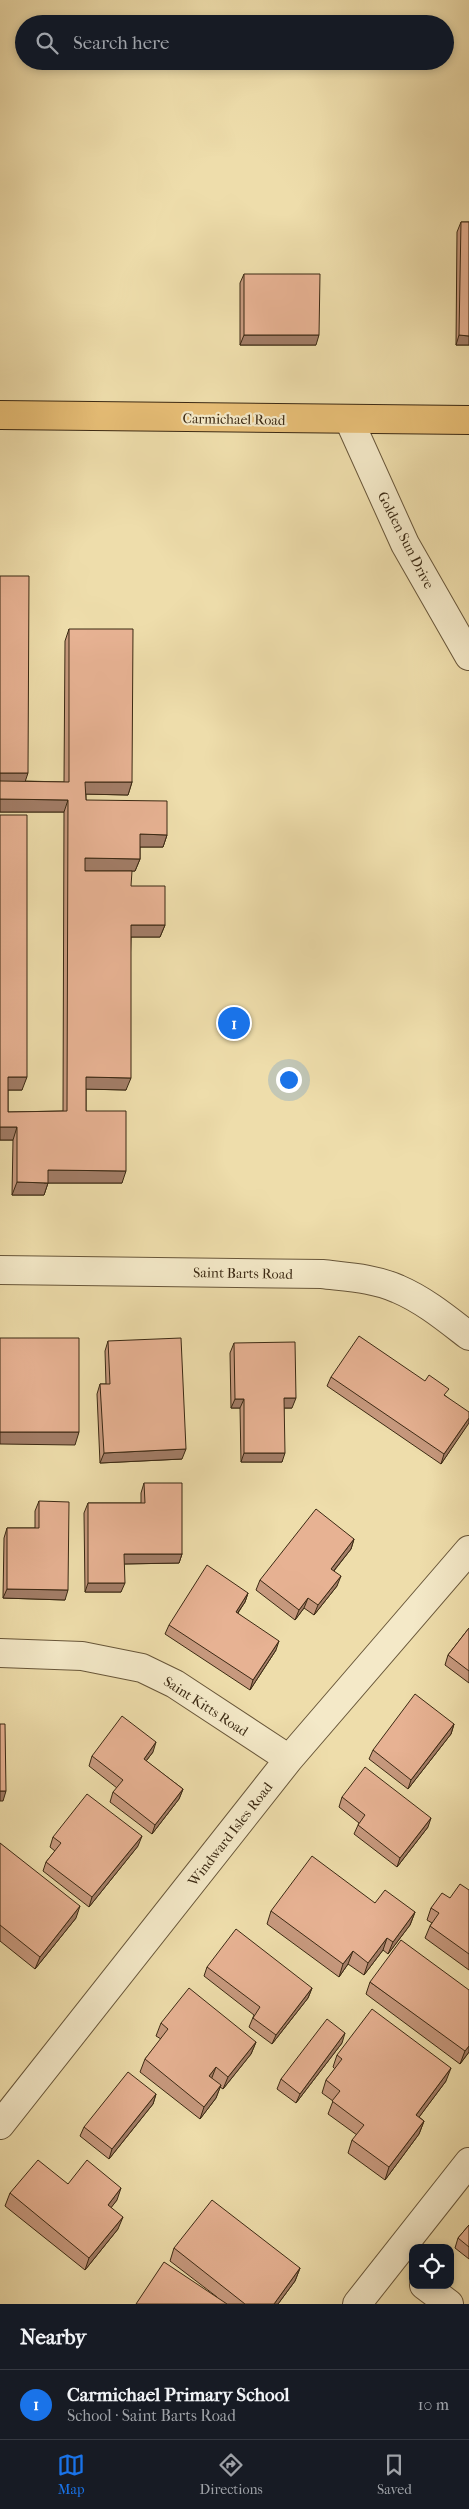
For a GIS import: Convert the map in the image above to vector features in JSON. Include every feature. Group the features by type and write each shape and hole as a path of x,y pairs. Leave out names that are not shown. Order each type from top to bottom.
{"main road":[{"name":"Carmichael Road","path":"0,415 469,420"}],"street":[{"name":"Golden Sun Drive","path":"349,420 405,544 469,656"},
{"name":"Saint Barts Road","path":"0,1270 322,1274 364,1278 398,1288 437,1311 469,1336"},
{"name":"Windward Isles Road","path":"0,2125 289,1759 469,1550"},
{"name":"Saint Kitts Road","path":"0,1654 82,1656 142,1668 174,1684 289,1759"},
{"path":"358,2304 469,2162"},
{"path":"391,2261 409,2274"},
{"path":"429,2289 449,2304"}],"building":[{"path":"461,222 469,222 469,336 459,335"},
{"path":"244,274 320,274 319,335 244,335"},
{"path":"0,576 29,576 28,773 0,773"},
{"path":"69,629 133,629 132,782 85,782 86,800 167,801 167,835 140,834 140,859 85,858 85,871 132,871 131,886 165,886 165,925 131,925 131,1078 86,1077 86,1111 126,1111 126,1171 48,1170 48,1183 17,1182 17,1127 0,1127 0,815 27,815 27,1077 8,1077 8,1112 67,1111 68,800 0,799 0,781 69,782"},
{"path":"359,1336 425,1381 429,1375 449,1389 444,1395 469,1412 469,1418 444,1454 331,1377"},
{"path":"0,1338 79,1338 79,1432 0,1432"},
{"path":"181,1338 186,1449 104,1453 100,1384 110,1384 108,1341"},
{"path":"295,1342 296,1398 284,1398 285,1453 244,1453 244,1399 235,1399 234,1343"},
{"path":"144,1483 182,1483 182,1554 124,1554 125,1583 88,1583 88,1503 145,1503"},
{"path":"39,1501 69,1502 68,1590 7,1589 7,1528 39,1528"},
{"path":"316,1509 354,1539 331,1569 341,1576 318,1605 308,1598 299,1610 260,1580"},
{"path":"207,1565 248,1593 236,1612 279,1641 253,1680 169,1625"},
{"path":"469,1628 469,1671 448,1655"},
{"path":"415,1694 454,1724 411,1780 373,1750"},
{"path":"122,1716 156,1742 144,1759 183,1789 155,1825 113,1792 123,1780 92,1756"},
{"path":"0,1724 5,1724 6,1791 0,1791"},
{"path":"365,1767 431,1818 400,1858 358,1825 365,1815 342,1797"},
{"path":"87,1794 142,1836 92,1897 46,1862 61,1843 53,1837"},
{"path":"0,1843 80,1906 40,1957 0,1925"},
{"path":"312,1856 375,1903 385,1890 415,1912 393,1942 387,1938 368,1963 353,1951 343,1964 271,1911"},
{"path":"460,1884 469,1890 469,1954 430,1926 439,1913 431,1908 442,1893 450,1898"},
{"path":"236,1929 312,1988 276,2035 253,2018 260,2007 207,1967"},
{"path":"401,1940 469,1990 469,2046 465,2051 370,1982"},
{"path":"189,1988 256,2042 228,2077 216,2067 209,2076 221,2085 204,2107 145,2059 168,2029 161,2023"},
{"path":"372,2009 451,2068 416,2115 424,2121 389,2167 352,2140 364,2125 332,2101 340,2091 326,2080 342,2059 337,2055"},
{"path":"327,2019 345,2033 300,2094 281,2079"},
{"path":"128,2072 156,2094 112,2149 84,2127"},
{"path":"38,2160 68,2184 87,2160 121,2188 108,2205 123,2217 89,2258 10,2193"},
{"path":"212,2200 300,2268 274,2304 245,2304 174,2248"},
{"path":"469,2225 469,2247 458,2238"},
{"path":"164,2262 227,2304 136,2304"}],"place":[{"name":"Carmichael Primary School","path":"234,1023"}]}
